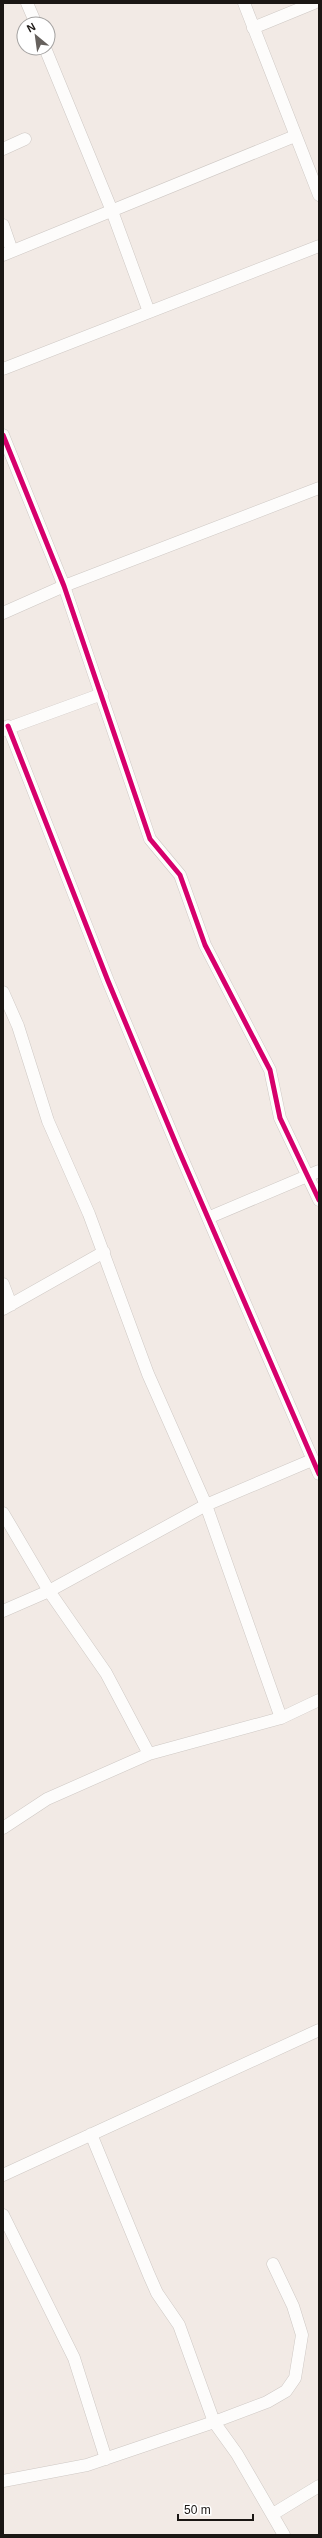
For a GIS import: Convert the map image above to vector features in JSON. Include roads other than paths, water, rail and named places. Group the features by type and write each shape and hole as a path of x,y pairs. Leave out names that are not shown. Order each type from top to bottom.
{"street":[{"path":"27,3 33,16"},
{"path":"244,3 319,196"},
{"path":"253,28 314,3"},
{"path":"48,56 112,211 149,312"},
{"path":"3,225 7,253 295,136"},
{"path":"3,149 25,139"},
{"path":"3,369 319,246"},
{"path":"3,435 64,586 102,694 150,839 180,875 205,945 270,1070 280,1118 313,1173 319,1200"},
{"path":"3,613 64,586 319,488"},
{"path":"102,694 6,728 108,981 179,1151 210,1217 319,1474"},
{"path":"3,992 8,1017 48,1121 104,1252 148,1374 206,1505 282,1718"},
{"path":"210,1217 313,1173"},
{"path":"3,1284 7,1307 104,1252"},
{"path":"3,1611 49,1591 206,1505 312,1460"},
{"path":"3,1513 49,1591 106,1673 149,1754"},
{"path":"3,1828 47,1799 149,1754 282,1718 319,1700"},
{"path":"3,2175 319,2030"},
{"path":"90,2134 157,2293 179,2326 214,2422 237,2454 284,2535"},
{"path":"3,2215 74,2358 106,2459"},
{"path":"3,2481 87,2466 267,2402 286,2390 295,2378 302,2334 294,2306 273,2264"},
{"path":"273,2514 319,2486"}]}
